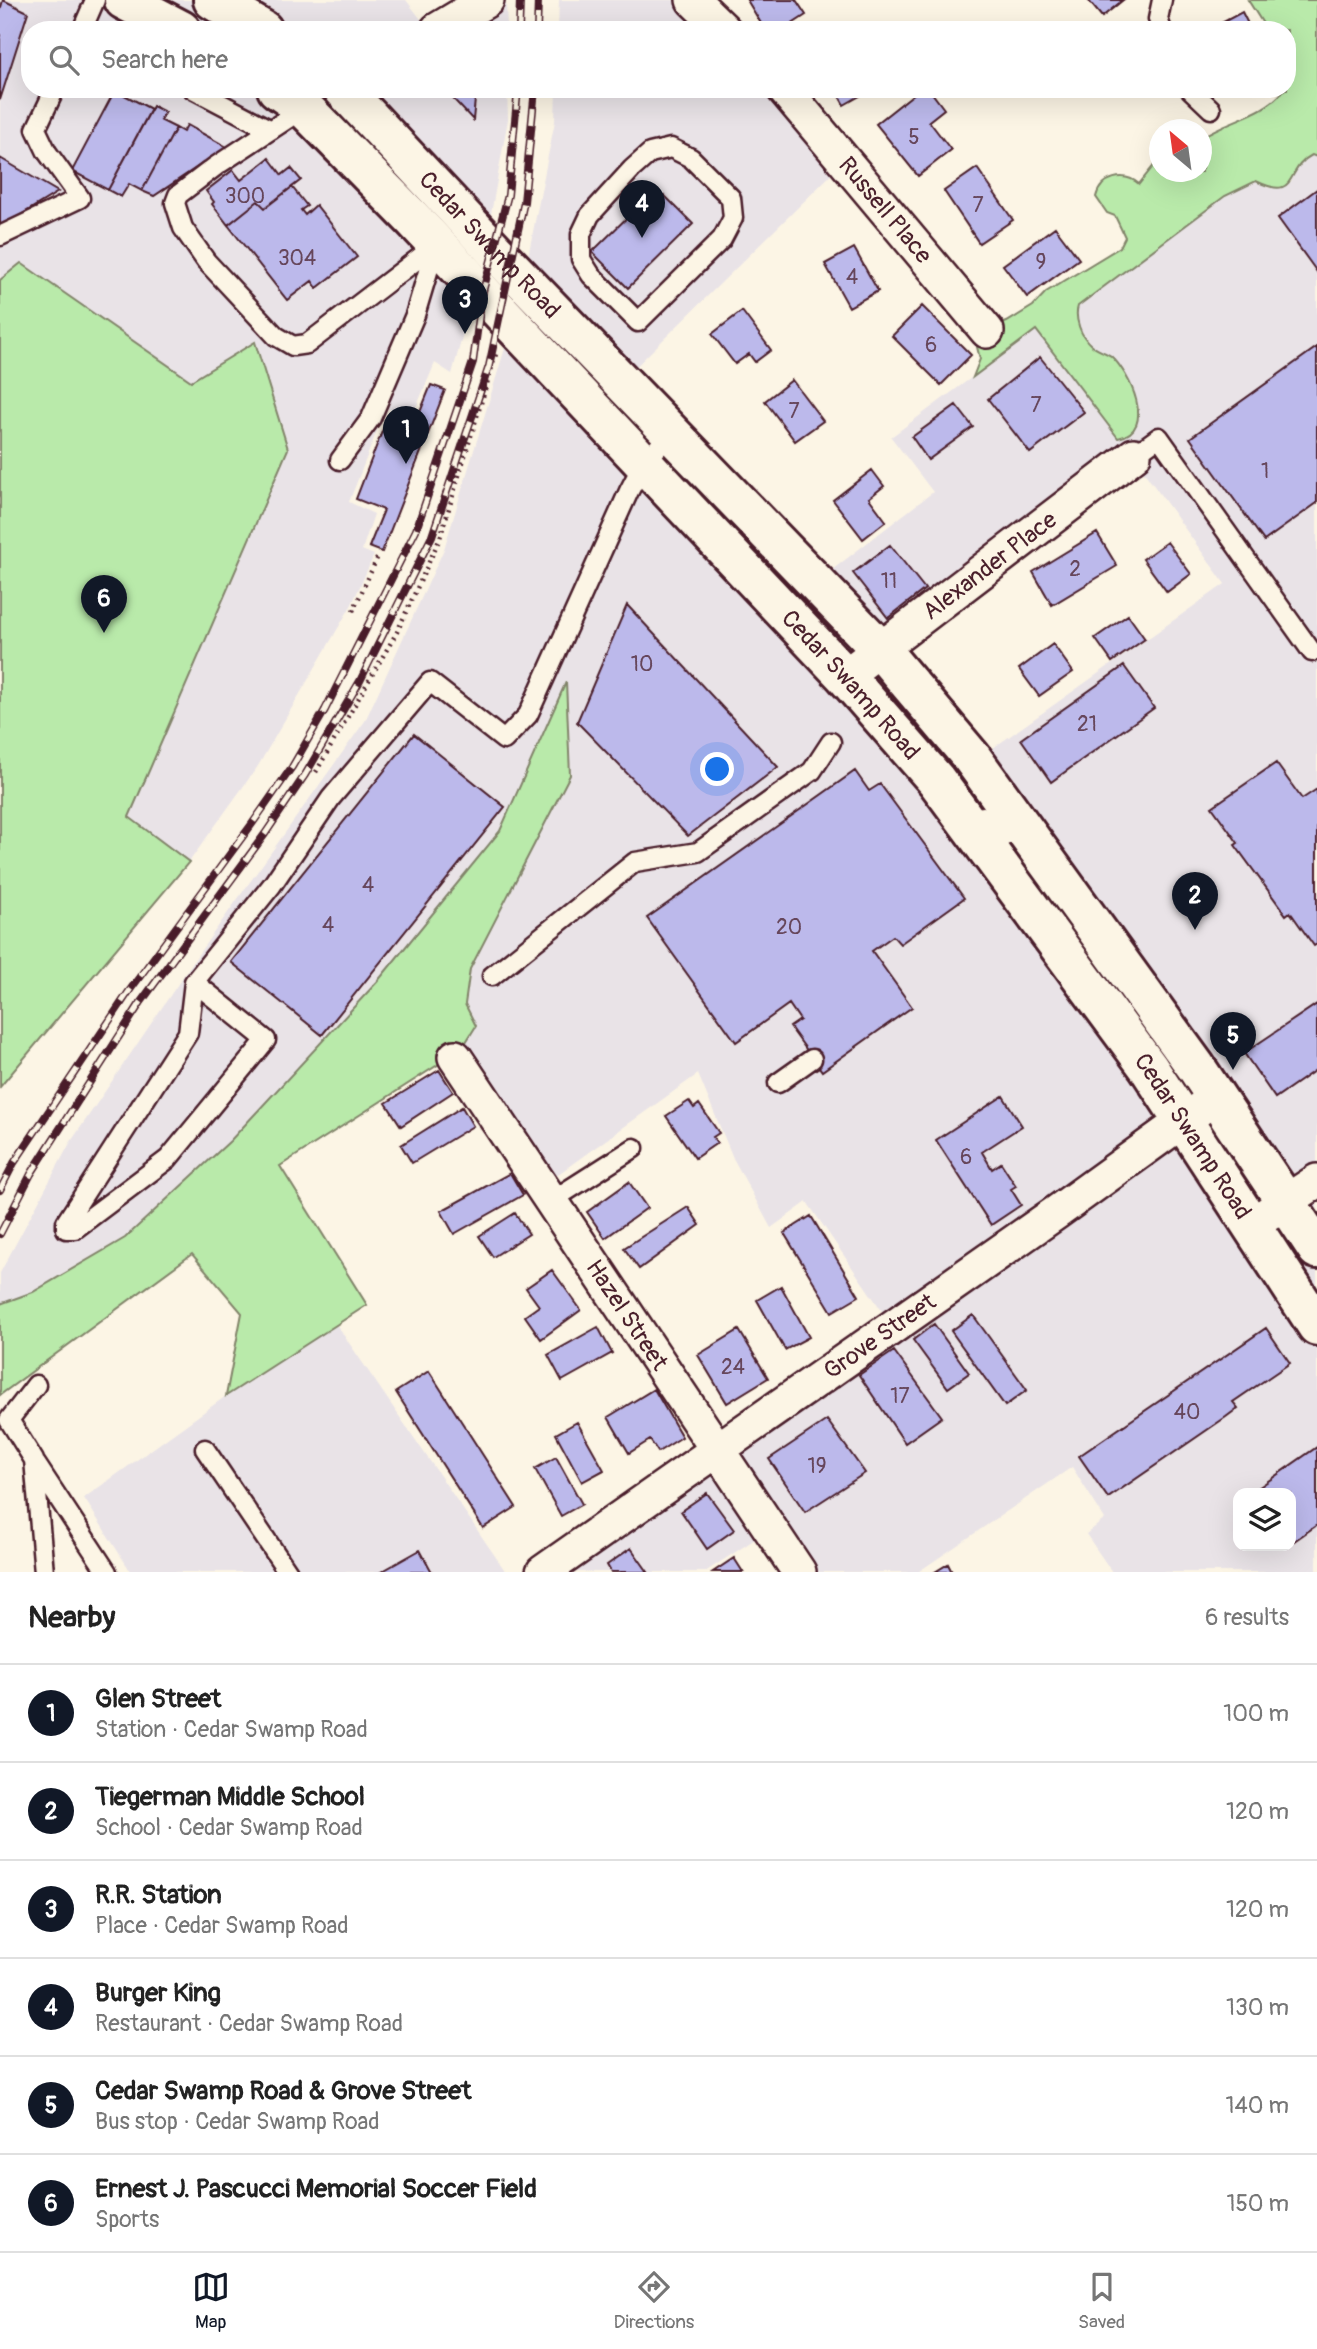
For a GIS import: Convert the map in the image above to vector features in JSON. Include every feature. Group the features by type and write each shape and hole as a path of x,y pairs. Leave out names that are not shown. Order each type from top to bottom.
{"main road":[{"path":"124,0 164,21"},
{"path":"213,0 248,21"},
{"name":"Cedar Swamp Road","path":"308,98 436,245 887,722 951,801 1140,1056 1317,1326"},
{"name":"Cedar Swamp Road","path":"351,98 494,250 880,649 972,758 1131,975 1216,1097 1302,1191 1317,1249"}],"street":[{"path":"452,21 487,0"},
{"path":"694,0 714,21"},
{"name":"Russell Place","path":"791,98 987,331"},
{"name":"Alexander Place","path":"845,676 1133,455"},
{"name":"Hazel Street","path":"455,1057 799,1572"},
{"name":"Grove Street","path":"543,1572 1216,1097"},
{"path":"1252,1224 1302,1191"}],"lane":[{"path":"86,21 96,0"},
{"path":"1159,21 1162,0"},
{"path":"0,236 80,198 47,152 36,129 51,98"},
{"path":"210,98 271,130"},
{"path":"304,98 271,130 178,195 175,203 183,228 206,261 276,336 293,346 306,344 436,245"},
{"path":"1199,98 1211,109"},
{"path":"671,148 691,158 731,198 733,218 722,239 638,322 591,275 581,259 581,234 590,215 632,169 650,153 671,148"},
{"path":"340,460 371,418 415,315 436,245"},
{"path":"194,982 266,1040 167,1159 75,1229 66,1229 66,1222 188,1033 194,982 272,885 331,798 430,682 504,740 528,715 576,605 643,464 671,433"},
{"path":"1133,455 1159,437 1312,652"},
{"path":"492,976 635,862 698,852 813,771 831,742"},
{"path":"951,801 981,814 1003,837 1021,826"},
{"path":"778,1083 812,1059"},
{"path":"551,1201 635,1149"},
{"path":"36,1385 9,1420 107,1572"},
{"path":"205,1449 288,1572"},
{"path":"34,1460 44,1572"}],"path":[{"path":"316,772 397,632 440,538 498,350"},
{"path":"353,611 379,554"}],"shaded area":[{"path":"0,0 406,0 422,21 21,21 21,98 507,98 508,119 482,264 452,374 435,363 412,417 386,408 349,502 374,514 362,550 374,555 352,604 258,766 189,862 129,817 288,449 255,342 191,381 21,263 0,280"},
{"path":"473,0 506,0 507,21 437,21"},
{"path":"559,0 693,0 713,21 558,21"},
{"path":"556,98 786,98 845,161 607,395 797,597 933,492 891,437 1036,330 1118,437 1138,421 1139,408 1134,391 1111,357 1091,345 1078,325 1075,314 1078,306 1225,196 1256,181 1269,188 1291,182 1296,167 1302,160 1312,155 1317,157 1317,1572 1112,1572 1086,1534 1105,1519 1072,1467 918,1572 811,1572 778,1524 705,1572 535,1572 889,1321 807,1202 771,1228 733,1158 698,1074 547,1182 461,1050 476,1026 465,1004 470,969 570,775 566,684 500,831 377,982 230,1141 125,1238 33,1292 0,1304 0,1273 70,1143 197,956 365,721 444,549 519,302 555,121","holes":["1136,461 1225,584 959,772 870,663"]},
{"path":"336,1324 506,1572 131,1572 84,1498 226,1396"}],"green space":[{"path":"1248,0 1317,0 1317,157 1312,155 1303,161 1285,186 1279,188 1256,181 1225,196 1078,306 1078,322 1084,337 1093,347 1111,356 1132,387 1138,413 1136,424 1130,433 1118,438 1036,330 973,377 980,359 977,347 981,337 1033,306 1046,292 1120,247 1125,237 1115,216 1107,213 1096,197 1103,185 1120,177 1139,184 1149,172 1149,182 1212,182 1212,131 1257,111 1277,98 1296,98 1296,21 1261,21"},
{"path":"21,263 191,381 255,342 288,449 129,817 189,862 0,1087 0,280"},
{"path":"566,682 570,775 470,969 465,1004 476,1026 461,1050 280,1166 367,1305 226,1396 242,1313 192,1254 0,1395 0,1304 33,1292 125,1238 230,1141 377,982 500,831"}],"building":[{"path":"3,0 28,12 25,21 21,21 21,34 0,100 0,11"},
{"path":"747,0 796,0 806,15 797,21 760,21"},
{"path":"1088,0 1123,0 1102,17"},
{"path":"1242,12 1246,21 1225,21"},
{"path":"111,98 130,98 151,109 108,190 72,171"},
{"path":"452,98 475,98 473,120"},
{"path":"840,98 856,98 844,105"},
{"path":"909,98 936,98 944,109 929,121 951,150 918,176 876,124"},
{"path":"153,106 165,112 160,120 176,128 142,191 129,184 121,197 108,190"},
{"path":"187,125 227,147 154,196 142,191 176,128 183,132"},
{"path":"0,158 58,192 1,227 0,226"},
{"path":"269,158 282,175 291,168 301,180 265,208 258,201 228,225 206,191 233,170 241,180"},
{"path":"977,168 1013,220 979,243 944,191"},
{"path":"292,187 307,206 301,210 305,215 316,205 357,257 317,288 312,281 287,300 228,225 258,201 265,208"},
{"path":"1317,189 1317,272 1278,218"},
{"path":"664,195 693,224 628,288 592,252 645,200 652,207"},
{"path":"1055,227 1079,259 1027,297 1003,265"},
{"path":"854,248 878,291 849,307 825,264"},
{"path":"922,306 971,355 941,385 892,336"},
{"path":"742,311 771,350 755,362 749,354 735,364 712,334"},
{"path":"1317,347 1317,503 1264,541 1190,438"},
{"path":"1040,357 1084,412 1030,453 988,399"},
{"path":"792,380 823,421 795,441 765,401"},
{"path":"431,385 445,390 382,552 369,547 384,510 356,499 388,416 414,427"},
{"path":"956,405 973,427 928,460 912,437"},
{"path":"872,470 884,486 869,498 886,521 863,539 833,500"},
{"path":"1097,533 1117,566 1052,605 1033,572"},
{"path":"1167,542 1191,574 1167,592 1143,559"},
{"path":"890,545 925,589 888,618 853,573"},
{"path":"627,605 778,767 688,836 577,722"},
{"path":"1128,615 1145,639 1112,662 1095,638"},
{"path":"1053,644 1073,672 1039,696 1019,669"},
{"path":"1124,666 1154,708 1051,782 1021,739"},
{"path":"414,734 505,807 322,1035 231,962"},
{"path":"1276,763 1302,799 1317,789 1317,944 1314,946 1290,912 1286,915 1235,845 1238,843 1212,807"},
{"path":"855,771 869,791 880,784 964,898 900,944 893,936 872,951 912,1007 822,1071 790,1027 800,1020 789,1004 736,1042 647,918"},
{"path":"1317,1004 1317,1069 1275,1098 1244,1053"},
{"path":"439,1070 453,1092 401,1126 386,1103"},
{"path":"1003,1096 1022,1126 982,1152 992,1169 1001,1163 1016,1186 1011,1189 1021,1205 991,1225 936,1140"},
{"path":"689,1101 694,1108 699,1104 719,1133 713,1137 717,1143 695,1158 666,1116"},
{"path":"462,1107 473,1126 412,1163 401,1145"},
{"path":"510,1173 523,1195 454,1234 441,1211"},
{"path":"629,1182 647,1208 605,1238 587,1212"},
{"path":"688,1207 700,1225 639,1269 624,1248"},
{"path":"515,1213 529,1234 493,1257 479,1236"},
{"path":"811,1216 859,1296 832,1312 784,1233"},
{"path":"552,1270 581,1310 541,1339 525,1316 539,1306 526,1288"},
{"path":"781,1286 809,1337 785,1350 757,1300"},
{"path":"973,1315 1027,1390 1005,1406 951,1331"},
{"path":"934,1324 969,1373 948,1388 913,1340"},
{"path":"598,1327 612,1353 562,1381 548,1355"},
{"path":"1266,1328 1290,1363 1233,1402 1238,1408 1226,1417 1108,1498 1079,1456"},
{"path":"739,1330 768,1378 727,1403 698,1355"},
{"path":"894,1351 942,1417 905,1443 859,1375"},
{"path":"429,1371 516,1507 483,1528 396,1392"},
{"path":"654,1389 682,1437 658,1452 650,1440 629,1453 608,1417"},
{"path":"827,1420 865,1473 805,1512 769,1459"},
{"path":"577,1422 604,1470 582,1482 556,1434"},
{"path":"1317,1447 1317,1525 1296,1540 1296,1488 1258,1488"},
{"path":"556,1457 582,1504 561,1516 535,1469"},
{"path":"707,1493 734,1530 707,1549 681,1511"},
{"path":"631,1548 648,1572 611,1572 607,1565"},
{"path":"420,1550 432,1572 381,1572"},
{"path":"734,1558 743,1572 713,1572"},
{"path":"948,1564 952,1572 935,1572"}],"railway":[{"path":"519,21 520,0"},
{"path":"537,21 538,0"},
{"path":"0,1190 14,1163 130,990 292,767 325,710 416,530 473,362 482,295 508,195 517,98"},
{"path":"0,1234 31,1174 141,1002 265,834 305,775 360,681 432,536 489,366 524,202 534,98"}],"place":[{"name":"Burger King","path":"642,238"},
{"name":"R.R. Station","path":"465,334"},
{"name":"Glen Street","path":"406,464"},
{"name":"Ernest J. Pascucci Memorial Soccer Field","path":"104,633"},
{"name":"Tiegerman Middle School","path":"1195,930"},
{"name":"Cedar Swamp Road & Grove Street","path":"1233,1070"}]}
